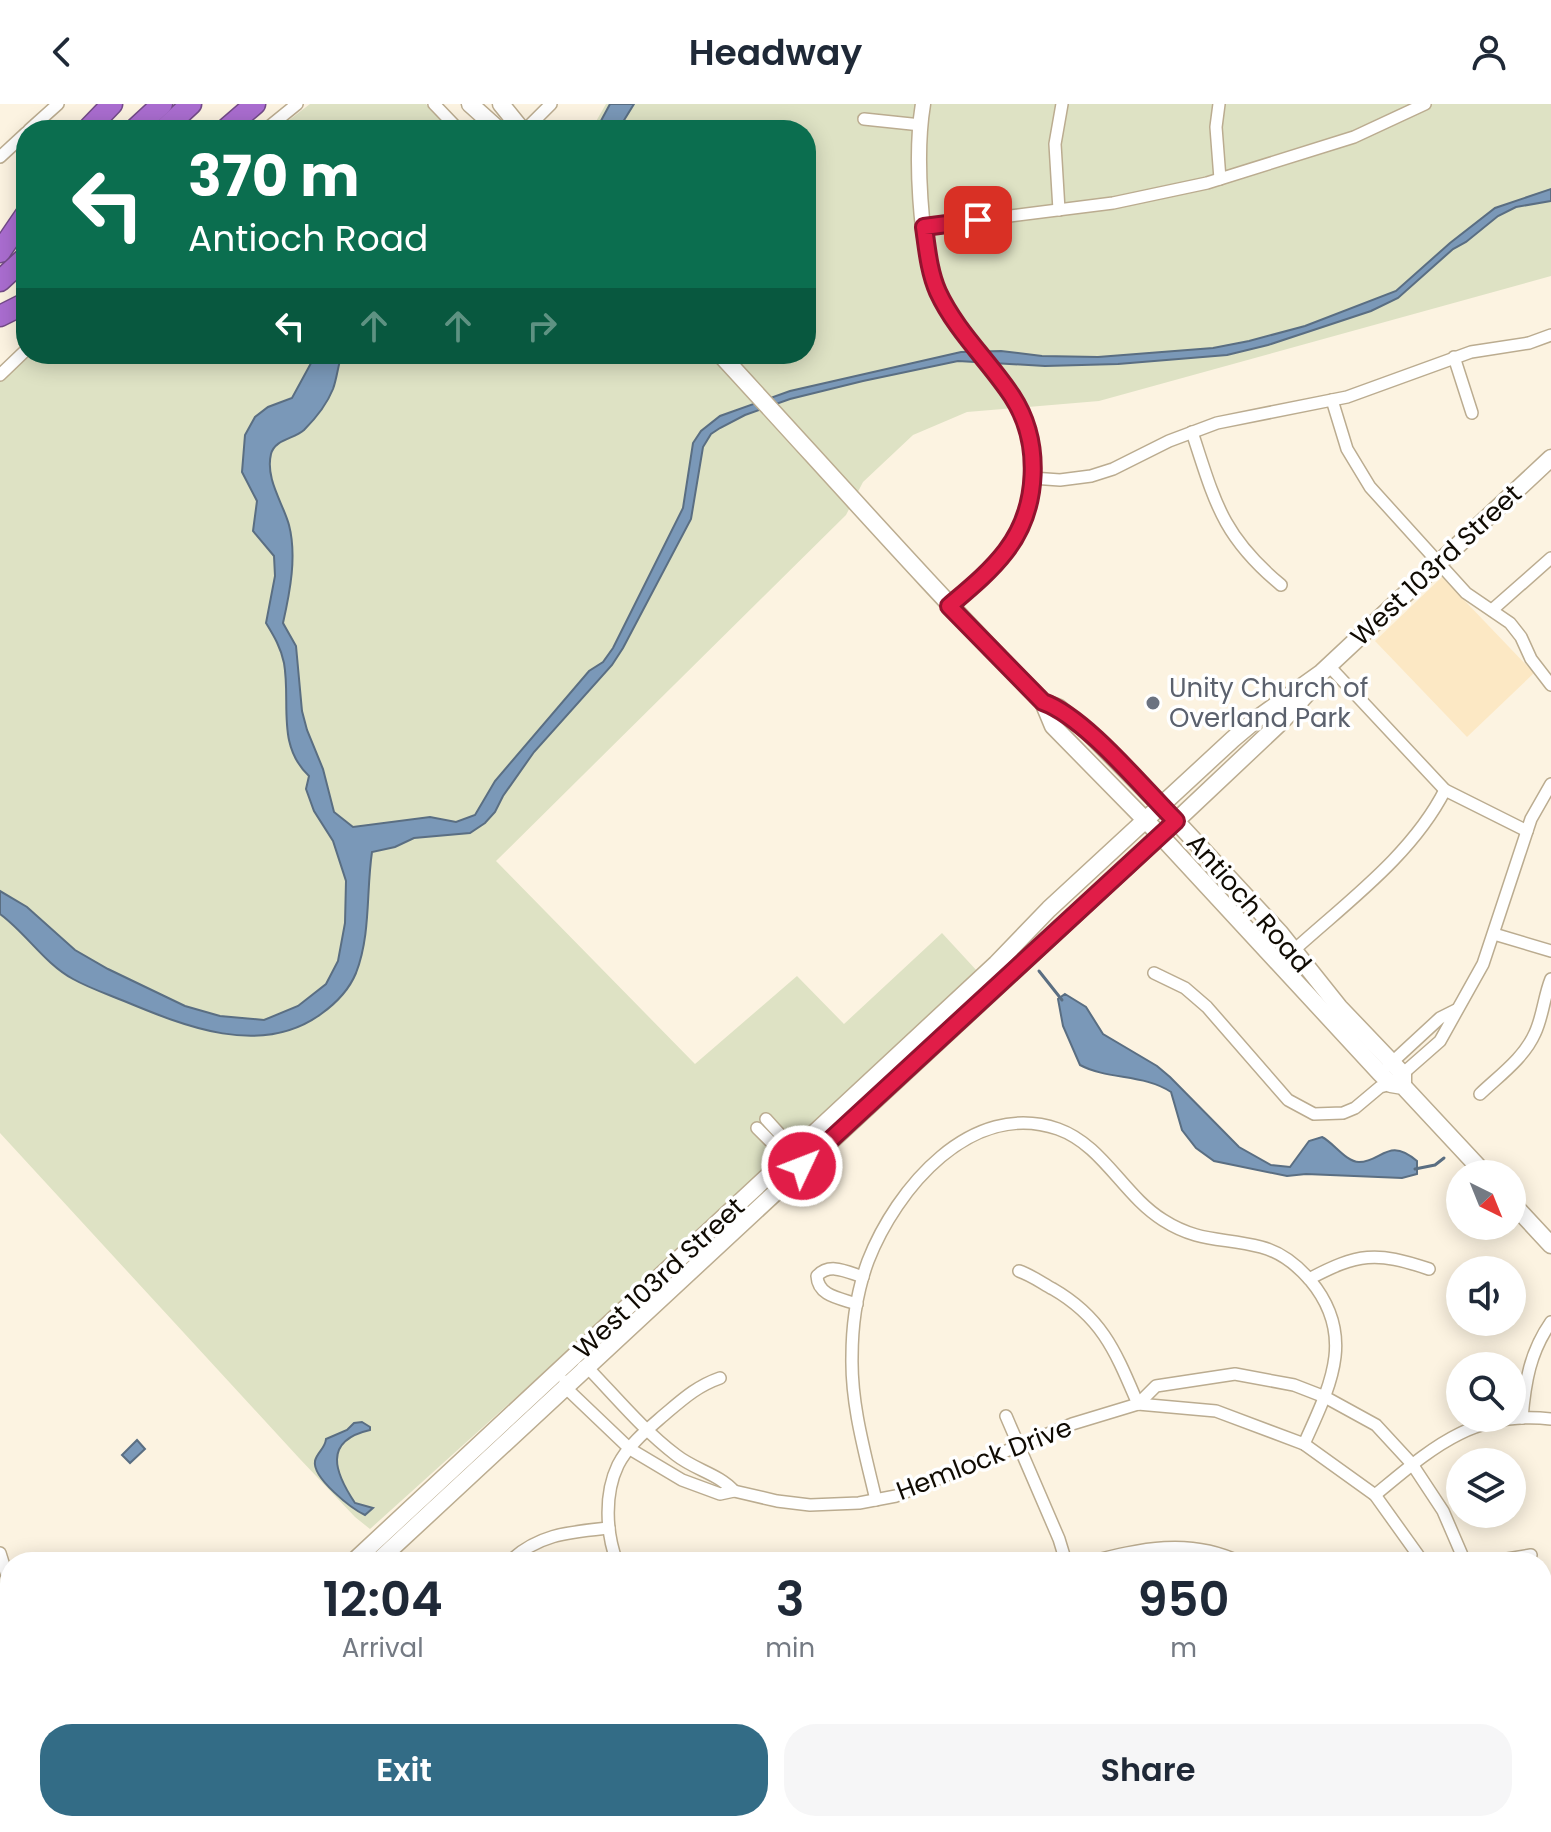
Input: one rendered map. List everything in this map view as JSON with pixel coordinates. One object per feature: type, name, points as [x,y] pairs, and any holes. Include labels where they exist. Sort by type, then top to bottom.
[{"type":"highway","points":[[97,120],[112,104]]},
{"type":"highway","points":[[145,120],[162,104]]},
{"type":"highway","points":[[174,120],[191,104]]},
{"type":"highway","points":[[237,120],[255,104]]},
{"type":"highway","points":[[0,253],[16,229]]},
{"type":"highway","points":[[0,253],[16,238]]},
{"type":"highway","points":[[0,281],[16,266]]},
{"type":"main road","points":[[470,104],[488,120]]},
{"type":"main road","points":[[501,104],[515,120]]},
{"type":"main road","name":"Antioch Road","points":[[729,364],[949,606],[1043,702],[1053,726],[1471,1160]]},
{"type":"main road","name":"West 103rd Street","points":[[388,1552],[587,1367],[1049,909],[1233,739],[1325,669],[1551,458]]},
{"type":"main road","name":"West 103rd Street","points":[[364,1552],[794,1159],[1176,821],[1297,705],[1325,669]]},
{"type":"main road","name":"Antioch Road","points":[[1043,702],[1059,708],[1077,722],[1176,821],[1293,951],[1392,1078]]},
{"type":"main road","points":[[1276,705],[1297,705]]},
{"type":"main road","points":[[1526,1218],[1551,1245]]},
{"type":"street","points":[[41,120],[58,104]]},
{"type":"street","points":[[277,120],[297,104]]},
{"type":"street","points":[[434,104],[449,120]]},
{"type":"street","points":[[534,120],[551,104]]},
{"type":"street","points":[[923,104],[920,190],[932,274],[937,290],[955,322],[1012,397],[1024,419],[1030,440],[1032,478],[1025,514],[1008,549],[949,606]]},
{"type":"street","points":[[1059,210],[1055,144],[1062,104]]},
{"type":"street","points":[[1219,104],[1216,127],[1220,179]]},
{"type":"street","points":[[924,227],[1153,196],[1220,179],[1354,137],[1425,104]]},
{"type":"street","points":[[864,119],[921,125]]},
{"type":"street","points":[[0,157],[16,143]]},
{"type":"street","points":[[1032,478],[1060,480],[1091,476],[1192,432],[1251,414],[1332,400],[1394,381],[1454,357],[1529,343],[1551,335]]},
{"type":"street","points":[[1454,357],[1472,413]]},
{"type":"street","points":[[0,375],[16,360]]},
{"type":"street","points":[[1332,400],[1340,430],[1358,469],[1382,503],[1476,602],[1510,623],[1551,685]]},
{"type":"street","points":[[1192,432],[1223,519],[1253,561],[1281,585]]},
{"type":"street","points":[[1492,610],[1551,558]]},
{"type":"street","points":[[1325,669],[1445,790],[1527,831]]},
{"type":"street","points":[[1154,973],[1196,997],[1288,1100],[1300,1108],[1329,1115],[1355,1108],[1440,1041],[1472,987],[1494,934],[1527,831],[1551,784]]},
{"type":"street","points":[[1293,951],[1405,846],[1424,825],[1445,790]]},
{"type":"street","points":[[1494,934],[1551,951]]},
{"type":"street","points":[[1480,1094],[1525,1051],[1537,1030],[1544,995],[1551,979]]},
{"type":"street","points":[[1392,1078],[1440,1018],[1456,1010]]},
{"type":"street","points":[[876,1500],[860,1432],[852,1367],[857,1304],[863,1277],[890,1217],[939,1159],[965,1138],[1000,1124],[1015,1122],[1039,1124],[1067,1133],[1090,1149],[1159,1218],[1199,1237],[1271,1250],[1301,1269],[1321,1293],[1335,1331],[1336,1357],[1325,1397],[1304,1444]]},
{"type":"street","points":[[762,1124],[794,1159]]},
{"type":"street","points":[[1309,1279],[1336,1265],[1367,1257],[1386,1256],[1429,1269]]},
{"type":"street","points":[[857,1304],[823,1292],[818,1286],[817,1276],[823,1270],[832,1268],[863,1277]]},
{"type":"street","points":[[1019,1271],[1072,1300],[1088,1314],[1116,1352],[1138,1404]]},
{"type":"street","points":[[1526,1388],[1529,1366],[1542,1334],[1551,1322]]},
{"type":"street","points":[[565,1387],[566,1366],[587,1367]]},
{"type":"street","name":"Hemlock Drive","points":[[587,1367],[647,1430],[680,1459],[725,1480],[734,1491]]},
{"type":"street","name":"Hemlock Drive","points":[[1138,1404],[1156,1386],[1235,1374],[1294,1385],[1325,1397],[1376,1425],[1412,1464],[1443,1511],[1461,1552]]},
{"type":"street","points":[[615,1552],[608,1504],[617,1466],[647,1430],[690,1391],[720,1378]]},
{"type":"street","name":"Hemlock Drive","points":[[565,1387],[630,1449],[664,1471],[720,1494],[734,1491],[810,1505],[876,1500],[918,1488],[1072,1424],[1138,1404],[1216,1411],[1304,1444],[1375,1495],[1416,1552]]},
{"type":"street","points":[[1006,1416],[1063,1552]]},
{"type":"street","points":[[1526,1418],[1551,1419]]},
{"type":"street","points":[[1375,1495],[1434,1446],[1465,1432]]},
{"type":"street","points":[[521,1552],[546,1537],[609,1528]]},
{"type":"street","points":[[1134,1552],[1161,1546],[1212,1552]]},
{"type":"shaded area","points":[[1442,577],[1534,673],[1467,737],[1375,641]]},
{"type":"green space","points":[[310,104],[426,104],[441,120],[289,120]]},
{"type":"green space","points":[[606,104],[1551,104],[1551,276],[1099,401],[967,412],[913,435],[863,482],[846,515],[496,861],[695,1064],[797,976],[844,1024],[942,933],[978,972],[687,1243],[370,1529],[299,1458],[0,1133],[0,381],[19,364],[816,364],[816,120],[597,120]]},
{"type":"water","points":[[610,104],[634,104],[624,120],[601,120]]},
{"type":"water","points":[[1551,189],[1551,201],[1516,207],[1498,216],[1453,249],[1398,298],[1371,311],[1268,345],[1227,355],[1118,364],[1045,366],[958,361],[790,399],[745,415],[711,434],[703,447],[691,519],[612,665],[534,752],[485,823],[470,833],[414,838],[395,847],[372,852],[366,928],[356,973],[346,991],[331,1006],[298,1027],[273,1034],[248,1036],[197,1028],[147,1011],[63,973],[0,914],[0,891],[27,907],[75,950],[108,969],[185,1006],[220,1016],[264,1020],[298,1006],[326,984],[338,961],[345,923],[346,881],[333,841],[314,811],[306,789],[309,776],[292,751],[288,737],[284,663],[266,623],[275,576],[274,556],[253,531],[257,501],[242,472],[245,435],[255,417],[268,407],[292,398],[311,364],[339,364],[333,389],[304,430],[273,449],[270,463],[272,482],[291,537],[292,574],[283,623],[296,646],[302,711],[307,730],[323,769],[334,812],[353,827],[430,817],[456,822],[475,815],[495,781],[589,671],[603,662],[613,648],[683,508],[693,443],[701,431],[720,416],[790,391],[961,352],[1001,351],[1042,356],[1098,357],[1213,348],[1305,326],[1396,291],[1495,208]]},
{"type":"water","points":[[1065,994],[1086,1007],[1103,1034],[1170,1077],[1239,1147],[1271,1165],[1290,1167],[1309,1141],[1322,1137],[1345,1156],[1359,1162],[1392,1150],[1407,1154],[1417,1161],[1417,1174],[1402,1178],[1287,1176],[1214,1161],[1196,1148],[1182,1130],[1171,1092],[1149,1082],[1102,1073],[1080,1065],[1063,1026],[1058,999]]},
{"type":"water","points":[[362,1422],[370,1430],[345,1442],[337,1459],[342,1480],[355,1503],[373,1508],[365,1515],[326,1484],[315,1461],[326,1439],[347,1430],[354,1423]]},
{"type":"water","points":[[137,1440],[145,1449],[130,1463],[122,1455]]},
{"type":"waterway","points":[[1039,971],[1062,1000]]},
{"type":"waterway","points":[[1415,1169],[1435,1165],[1444,1158]]},
{"type":"place","name":"Unity Church of Overland Park","points":[[1153,703]]},
{"type":"route","points":[[802,1166],[1176,821],[1088,732],[1065,712],[1043,702],[949,606],[1008,549],[1019,530],[1031,492],[1030,440],[1024,419],[1000,380],[949,313],[932,274],[924,227],[978,220]]}]
